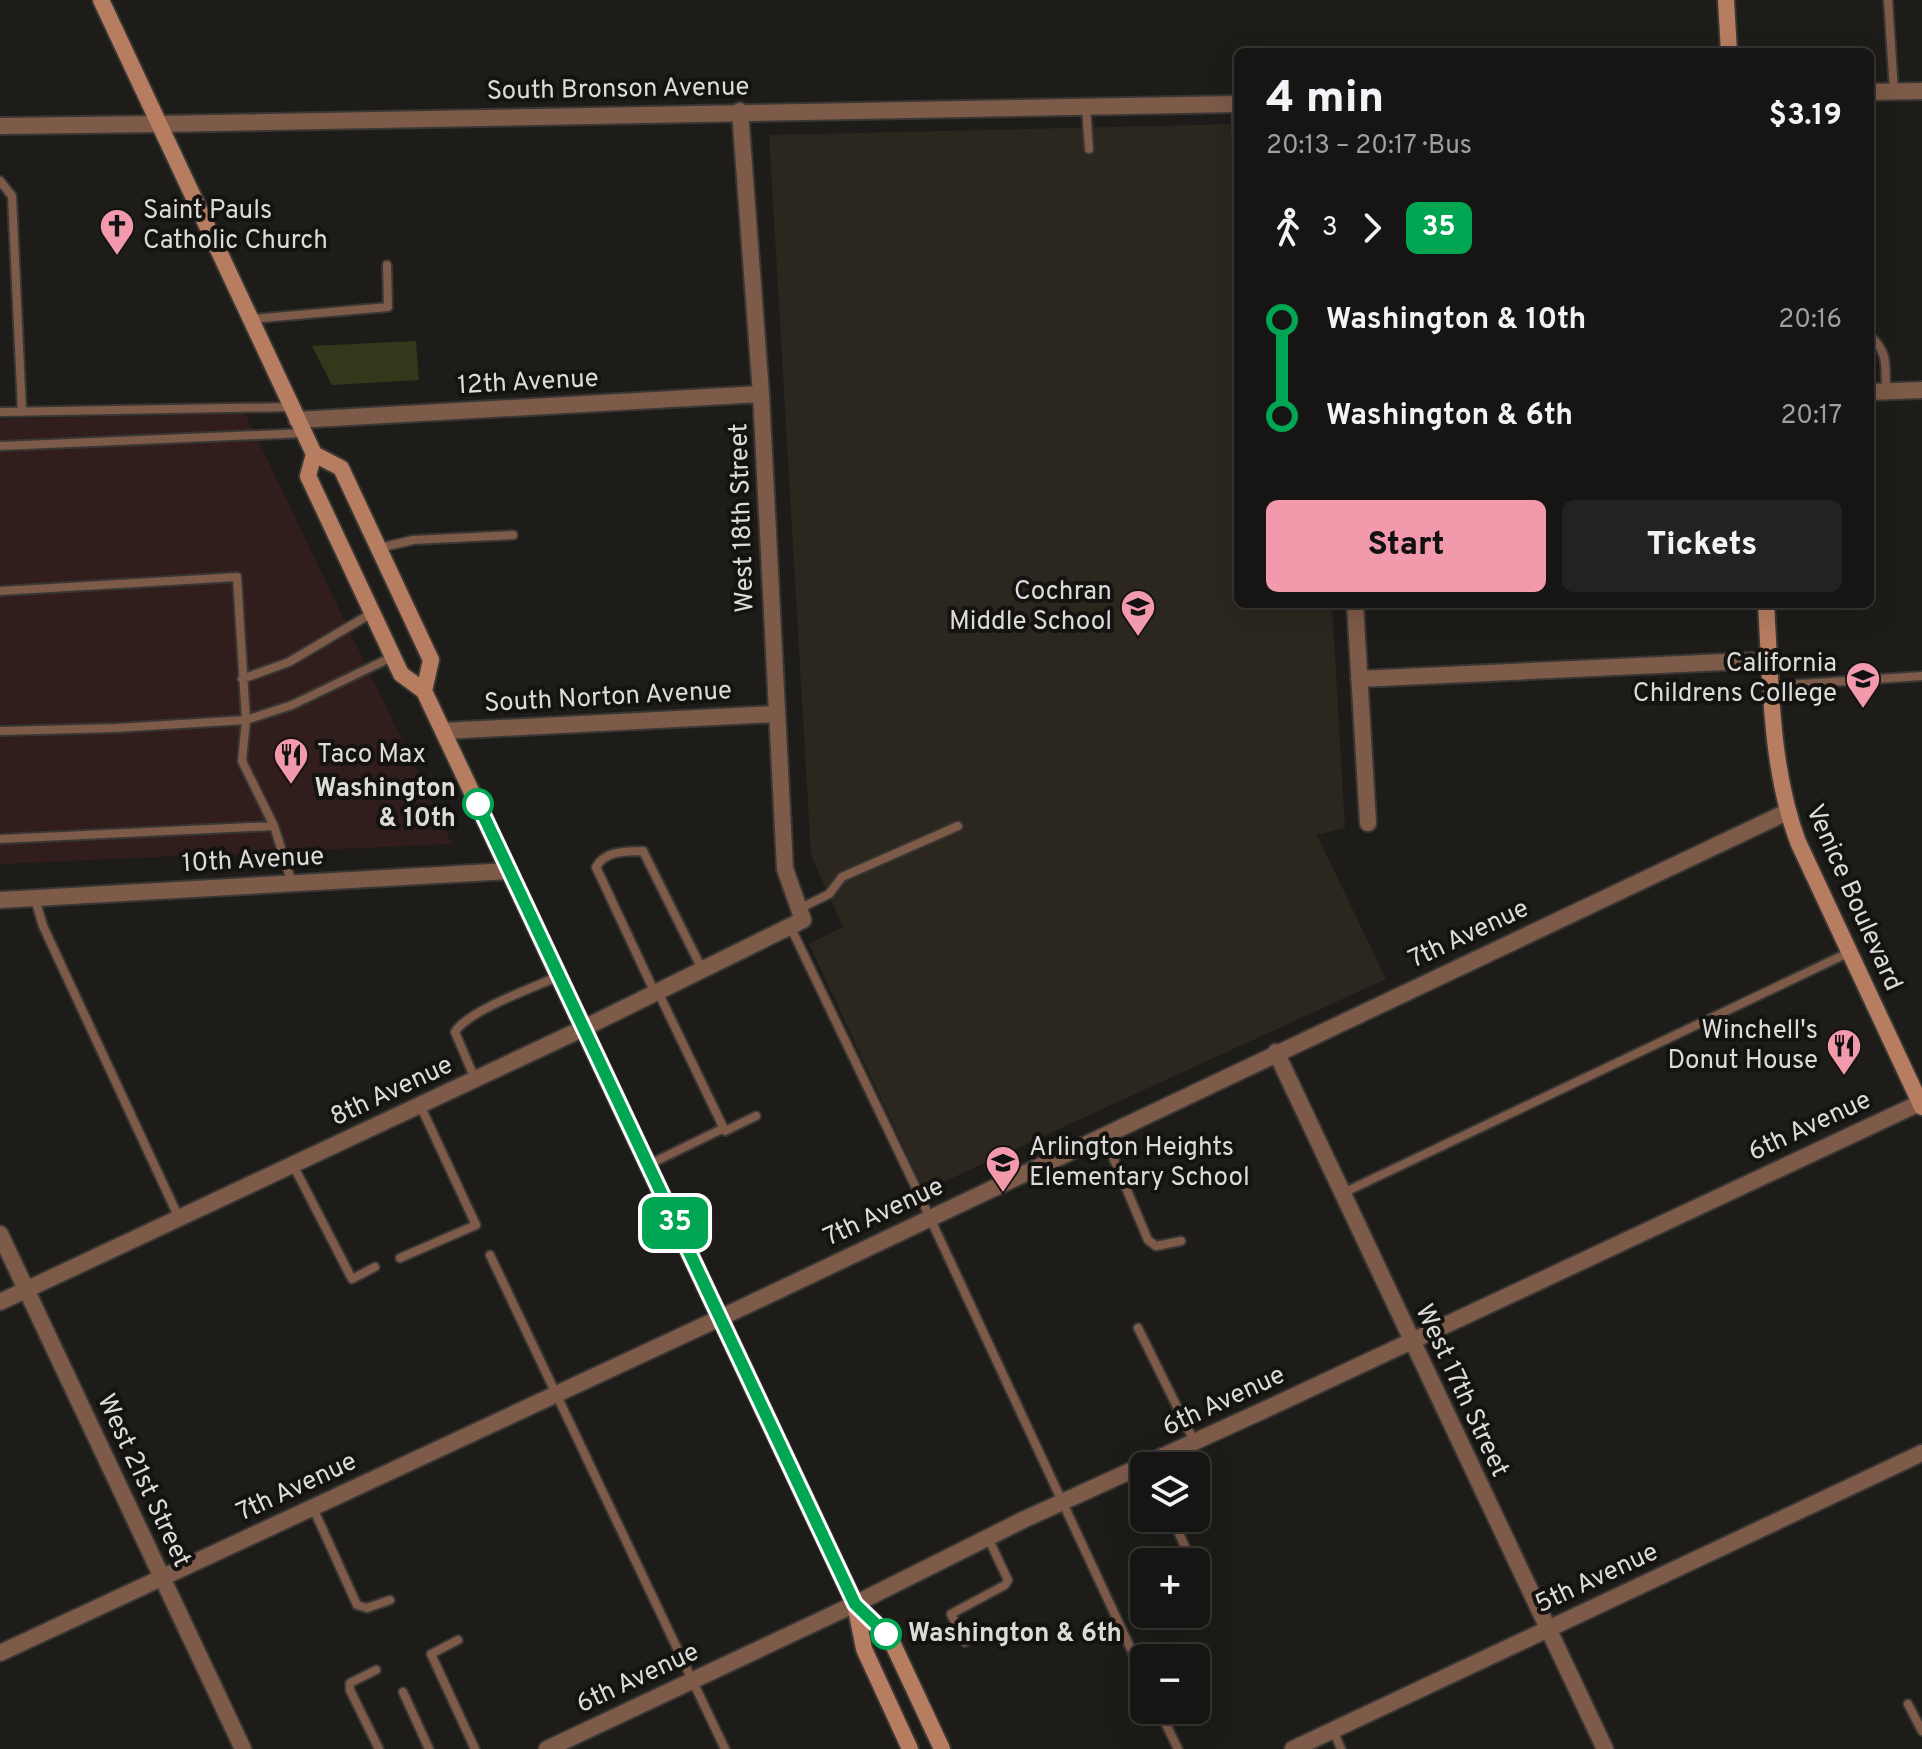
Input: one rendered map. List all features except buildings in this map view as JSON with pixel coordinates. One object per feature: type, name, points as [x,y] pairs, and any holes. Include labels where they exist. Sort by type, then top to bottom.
[{"type":"main road","points":[[101,0],[297,420],[314,454],[341,468],[431,660],[424,691]]},
{"type":"main road","points":[[1726,0],[1729,48]]},
{"type":"main road","points":[[314,454],[308,476],[401,674],[424,691],[560,976],[855,1604],[864,1649],[910,1749]]},
{"type":"main road","name":"Venice Boulevard","points":[[1766,608],[1777,760],[1787,812],[1798,842],[1921,1104]]},
{"type":"main road","points":[[855,1604],[890,1638],[942,1749]]},
{"type":"street","points":[[1874,92],[1922,91]]},
{"type":"street","name":"South Bronson Avenue","points":[[0,126],[1234,104]]},
{"type":"street","name":"West 18th Street","points":[[740,111],[761,394],[785,869],[797,919]]},
{"type":"street","points":[[1878,392],[1922,390]]},
{"type":"street","name":"12th Avenue","points":[[297,420],[761,394]]},
{"type":"street","points":[[1355,608],[1368,823]]},
{"type":"street","points":[[1359,679],[1769,660]]},
{"type":"street","name":"South Norton Avenue","points":[[443,731],[775,714]]},
{"type":"street","name":"7th Avenue","points":[[0,1653],[720,1318],[1787,812]]},
{"type":"street","name":"10th Avenue","points":[[0,900],[509,871]]},
{"type":"street","name":"8th Avenue","points":[[0,1302],[584,1028],[797,919]]},
{"type":"street","name":"West 17th Street","points":[[1276,1052],[1605,1749]]},
{"type":"street","name":"6th Avenue","points":[[1173,1452],[1921,1104]]},
{"type":"street","name":"West 21st Street","points":[[0,1234],[243,1749]]},
{"type":"street","name":"5th Avenue","points":[[1293,1749],[1922,1453]]},
{"type":"street","name":"6th Avenue","points":[[547,1749],[1130,1473]]},
{"type":"lane","points":[[1888,0],[1894,91]]},
{"type":"lane","points":[[1086,106],[1089,149]]},
{"type":"lane","points":[[0,181],[12,196],[22,412]]},
{"type":"lane","points":[[250,319],[388,307],[387,265]]},
{"type":"lane","points":[[1874,339],[1880,344],[1885,358],[1878,392]]},
{"type":"lane","points":[[0,412],[297,420]]},
{"type":"lane","points":[[0,446],[297,420]]},
{"type":"lane","points":[[378,548],[413,540],[513,535]]},
{"type":"lane","points":[[0,591],[237,577],[246,720],[242,761],[274,826],[292,883]]},
{"type":"lane","points":[[242,679],[289,662],[372,612]]},
{"type":"lane","points":[[0,731],[246,720],[292,705],[393,656]]},
{"type":"lane","points":[[1771,686],[1922,676]]},
{"type":"lane","points":[[0,839],[274,826]]},
{"type":"lane","points":[[958,826],[842,877],[829,894],[797,919],[929,1218],[1130,1647]]},
{"type":"lane","points":[[702,970],[643,851],[616,852],[601,859],[596,867],[725,1131],[756,1116]]},
{"type":"lane","points":[[35,898],[43,926],[179,1218]]},
{"type":"lane","points":[[1342,1193],[1850,952]]},
{"type":"lane","points":[[476,1079],[455,1032],[457,1027],[477,1013],[560,976]]},
{"type":"lane","points":[[400,1258],[476,1225],[420,1105]]},
{"type":"lane","points":[[648,1165],[724,1128]]},
{"type":"lane","points":[[1103,1135],[1148,1240],[1156,1246],[1181,1241]]},
{"type":"lane","points":[[293,1165],[352,1279],[375,1267]]},
{"type":"lane","points":[[490,1255],[725,1749]]},
{"type":"lane","points":[[1138,1328],[1194,1441]]},
{"type":"lane","points":[[313,1507],[357,1605],[367,1608],[390,1600]]},
{"type":"lane","points":[[965,1642],[951,1614],[1005,1585],[1008,1580],[988,1538]]},
{"type":"lane","points":[[458,1640],[431,1654],[475,1749]]},
{"type":"lane","points":[[376,1670],[350,1683],[350,1690],[379,1749]]},
{"type":"lane","points":[[403,1692],[429,1749]]},
{"type":"lane","points":[[1908,1704],[1922,1731]]},
{"type":"lane","points":[[1166,1724],[1178,1749]]},
{"type":"lane","points":[[1333,1730],[1341,1749]]},
{"type":"shaded area","points":[[1234,124],[1234,608],[1332,608],[1345,828],[1317,835],[1386,979],[924,1191],[809,944],[843,927],[811,855],[769,135]]},
{"type":"shaded area","points":[[245,413],[452,844],[0,864],[0,419]]},
{"type":"green space","points":[[416,341],[419,380],[332,385],[312,346]]},
{"type":"bus line","name":"35","points":[[478,804],[855,1604],[886,1634]]},
{"type":"place","name":"Saint Pauls Catholic Church","points":[[117,257]]},
{"type":"place","name":"Cochran Middle School","points":[[1138,638]]},
{"type":"place","name":"California Childrens College","points":[[1863,710]]},
{"type":"place","name":"Taco Max","points":[[291,786]]},
{"type":"place","name":"Washington & 10th","points":[[478,804]]},
{"type":"place","name":"Winchell's Donut House","points":[[1844,1077]]},
{"type":"place","name":"Arlington Heights Elementary School","points":[[1003,1194]]},
{"type":"place","name":"Washington & 6th","points":[[886,1634]]}]
